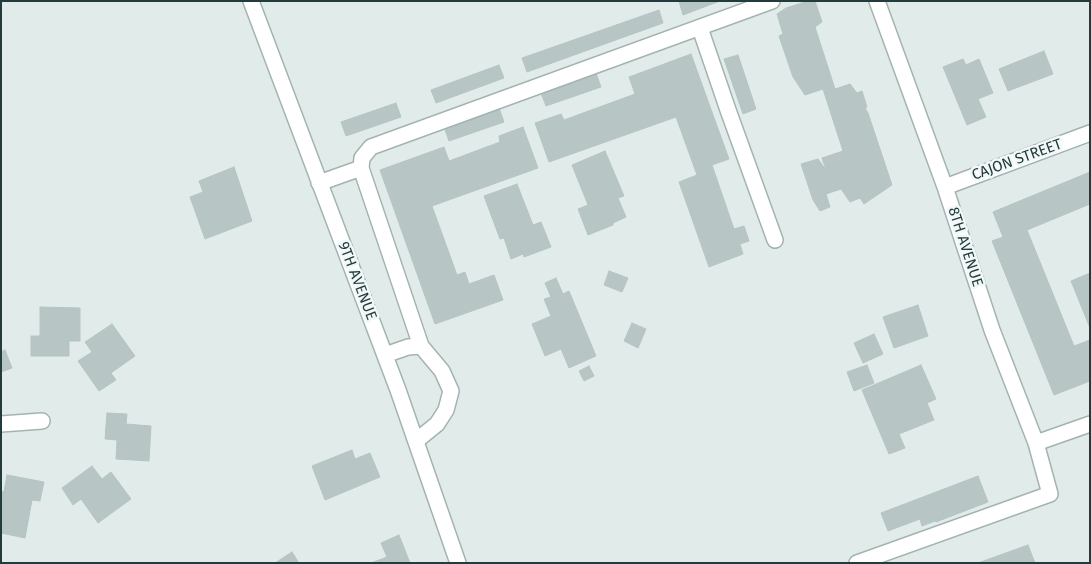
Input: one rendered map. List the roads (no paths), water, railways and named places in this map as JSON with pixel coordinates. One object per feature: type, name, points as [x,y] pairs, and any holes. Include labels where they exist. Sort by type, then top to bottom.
[{"type":"street","name":"9TH AVENUE","points":[[251,1],[385,355],[458,563]]},
{"type":"street","points":[[416,441],[437,424],[446,410],[450,391],[442,372],[421,346],[361,168],[362,158],[371,147],[772,1]]},
{"type":"street","name":"8TH AVENUE","points":[[858,563],[1050,494],[1036,443],[992,330],[945,187],[877,1]]},
{"type":"street","points":[[700,28],[775,240]]},
{"type":"street","name":"CAJON STREET","points":[[945,187],[1090,133]]},
{"type":"street","points":[[319,183],[361,168]]},
{"type":"street","points":[[385,355],[408,347],[421,346]]},
{"type":"street","points":[[1,424],[42,422]]},
{"type":"street","points":[[1036,443],[1090,424]]}]
